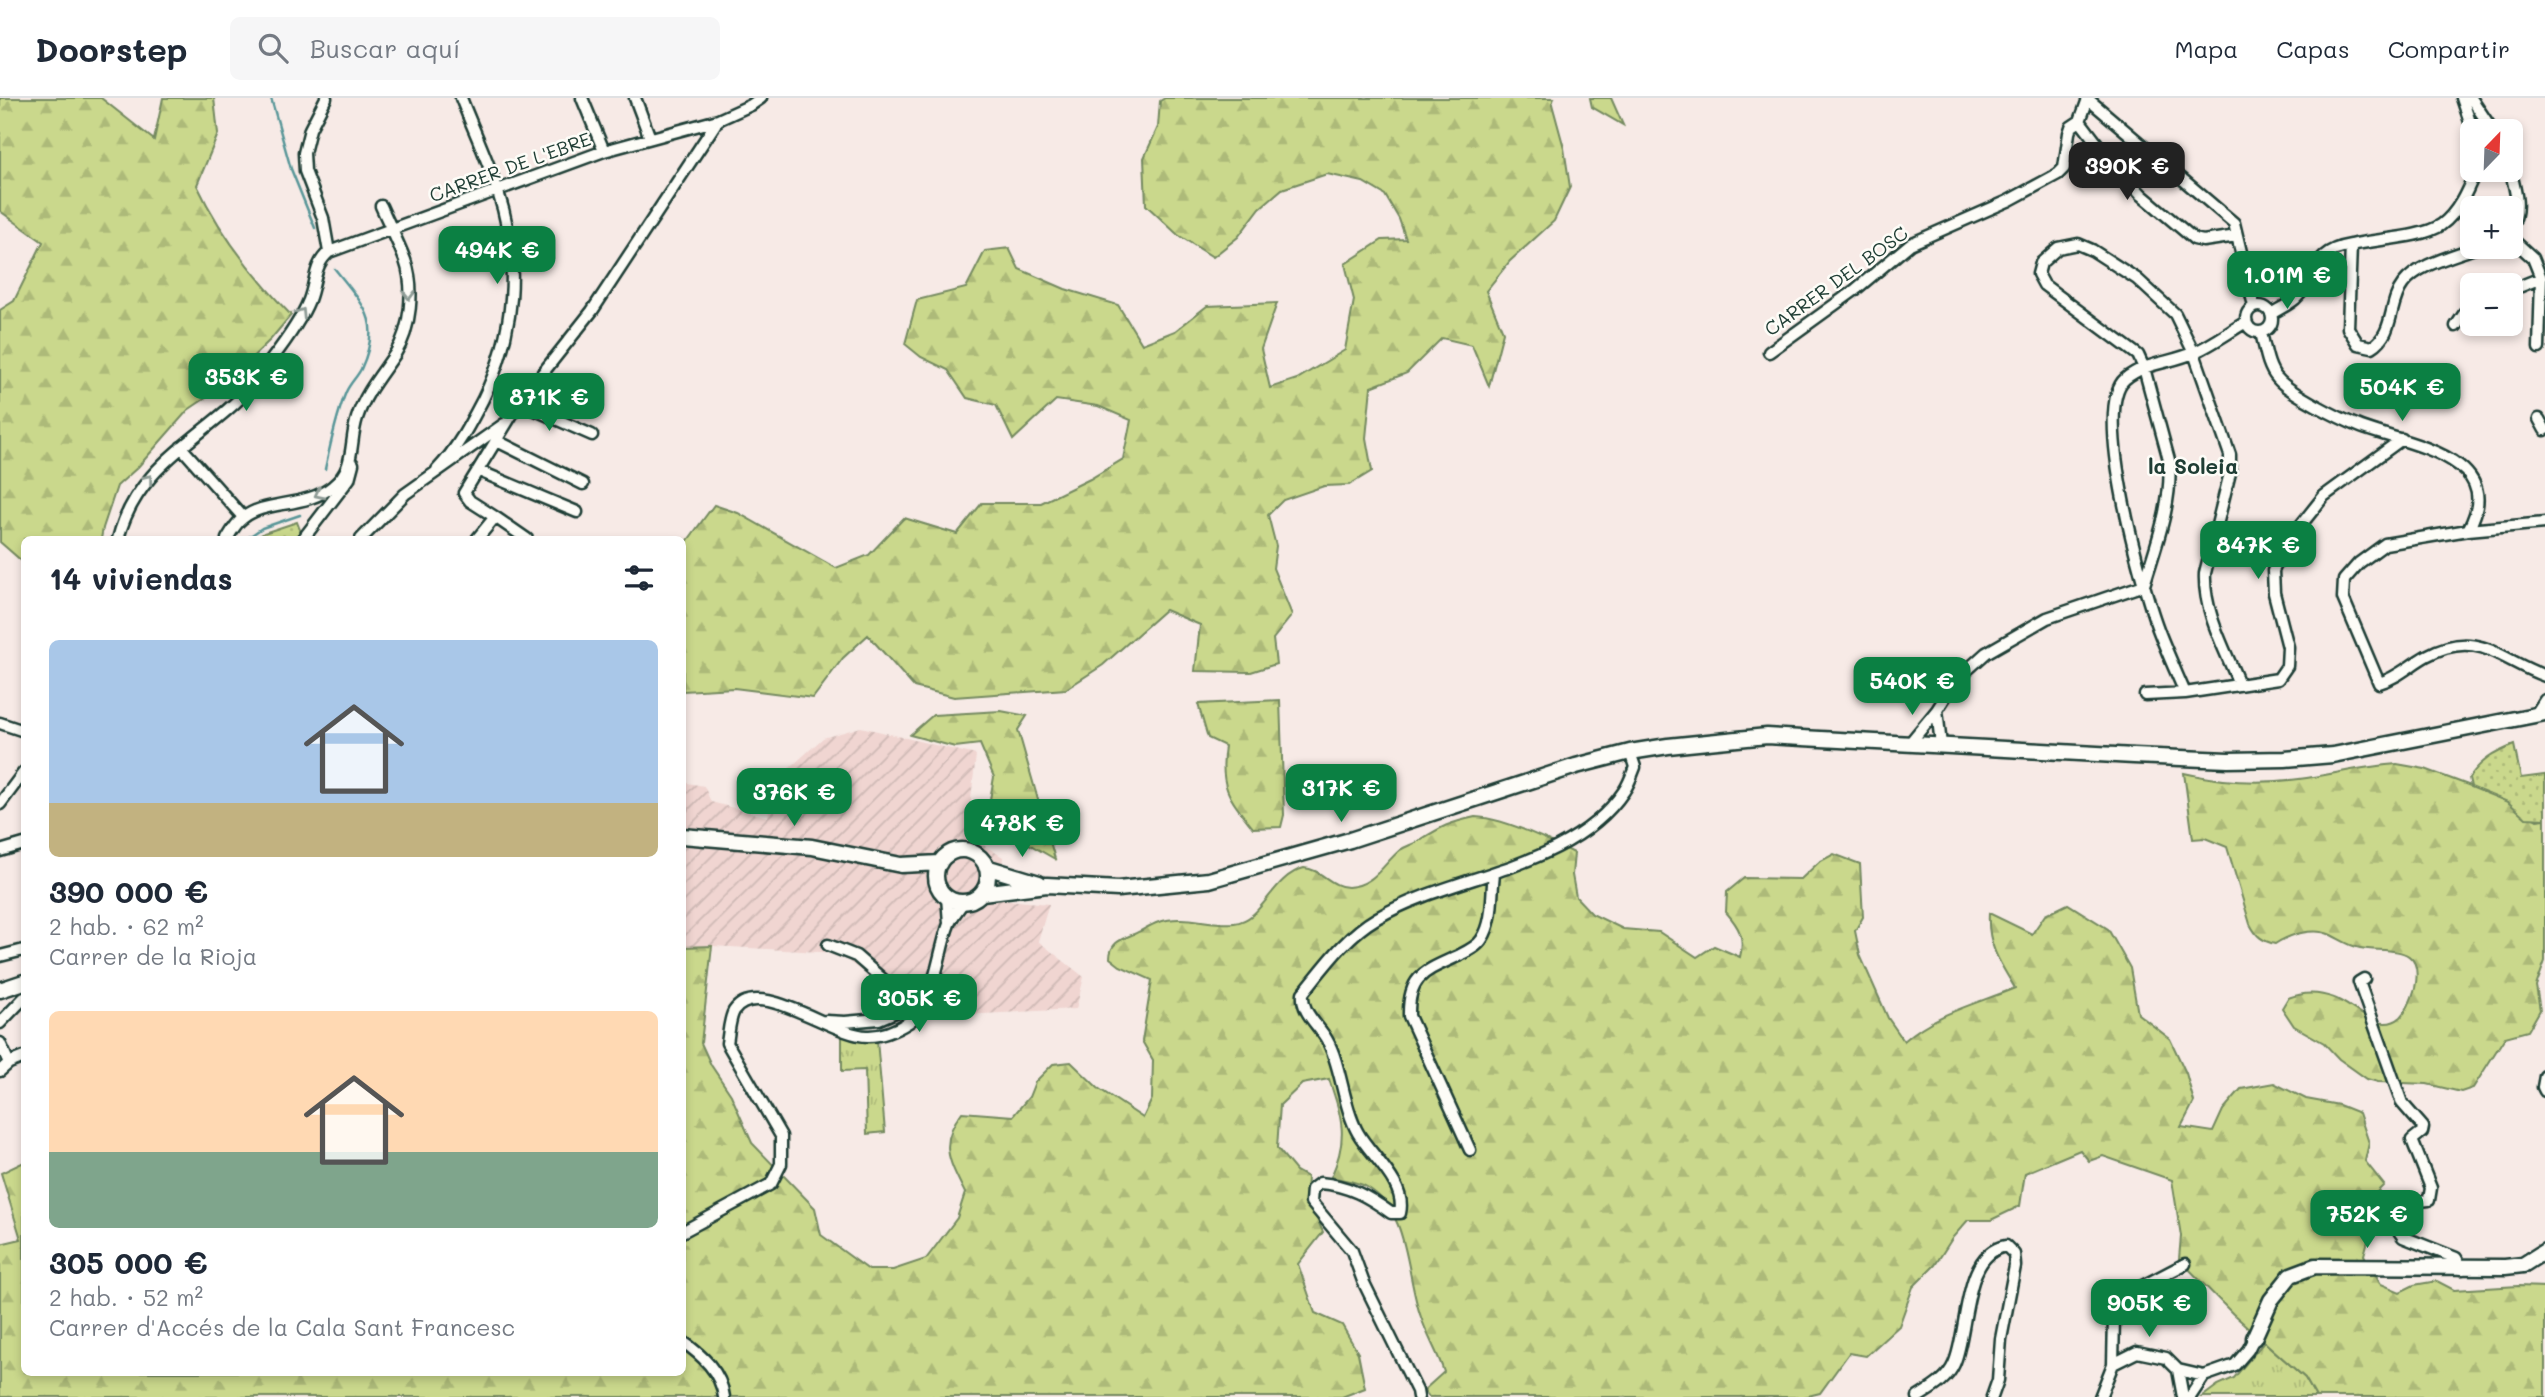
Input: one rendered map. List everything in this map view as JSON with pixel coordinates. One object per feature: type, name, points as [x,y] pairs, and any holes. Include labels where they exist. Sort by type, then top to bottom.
[{"type":"main road","points":[[982,892],[1047,885],[1118,889],[1209,880],[1289,858],[1576,766],[1630,752],[1668,746],[1767,736],[2204,759],[2285,759],[2333,755],[2541,713]]},
{"type":"main road","points":[[686,836],[812,847],[901,865],[940,863]]},
{"type":"main road","points":[[901,865],[937,883],[947,897],[963,902],[975,899],[982,892],[988,878],[986,867],[978,856],[965,850],[949,854],[940,863],[937,883]]},
{"type":"main road","points":[[986,867],[1047,885]]},
{"type":"main road","points":[[0,990],[21,983]]},
{"type":"main road","points":[[2254,1338],[2271,1300],[2291,1275],[2315,1266],[2462,1269],[2523,1265],[2545,1251]]},
{"type":"street","points":[[326,98],[310,129],[304,153],[305,171],[323,218],[329,252]]},
{"type":"street","points":[[437,470],[453,453],[493,379],[507,337],[512,298],[506,220],[498,191],[461,98]]},
{"type":"street","points":[[582,98],[604,151]]},
{"type":"street","points":[[637,98],[650,138]]},
{"type":"street","name":"CARRER DE L'EBRE","points":[[181,446],[228,410],[255,383],[308,301],[320,260],[329,252],[604,151],[718,120],[761,98]]},
{"type":"street","points":[[2462,98],[2469,119]]},
{"type":"street","points":[[2471,98],[2485,119]]},
{"type":"street","points":[[2088,99],[2234,223],[2254,306]]},
{"type":"street","name":"CARRER DEL BOSC","points":[[1769,352],[1855,290],[1910,244],[2007,201],[2058,174],[2064,168],[2071,127],[2080,121],[2088,99]]},
{"type":"street","points":[[523,536],[470,501],[464,493],[519,402],[592,311],[718,120]]},
{"type":"street","points":[[2080,121],[2109,159],[2142,195],[2194,239],[2203,242],[2237,236]]},
{"type":"street","points":[[2272,314],[2295,299],[2318,260],[2336,247],[2412,235],[2441,225],[2460,204],[2470,182]]},
{"type":"street","points":[[229,536],[243,517],[271,506],[303,502],[333,486],[349,465],[356,421],[365,397],[396,352],[406,325],[410,297],[406,263],[381,206]]},
{"type":"street","points":[[2144,585],[2162,529],[2170,475],[2169,460],[2138,355],[2044,285],[2038,274],[2041,263],[2058,248],[2078,244],[2137,279],[2175,314],[2194,353],[2230,455],[2230,473],[2205,573],[2204,589],[2239,684]]},
{"type":"street","points":[[2351,245],[2348,328],[2358,344],[2372,347],[2383,341],[2401,285],[2417,271],[2460,254]]},
{"type":"street","points":[[2523,249],[2533,258],[2541,278],[2539,348]]},
{"type":"street","points":[[2523,285],[2541,278]]},
{"type":"street","points":[[2254,306],[2264,307],[2272,314]]},
{"type":"street","points":[[2254,306],[2247,313],[2246,322],[2251,330],[2261,333]]},
{"type":"street","points":[[2261,333],[2271,326],[2272,314]]},
{"type":"street","points":[[2456,326],[2460,320]]},
{"type":"street","points":[[2185,693],[2158,629],[2144,585],[2115,458],[2114,414],[2119,387],[2125,379],[2144,368],[2194,353],[2246,322]]},
{"type":"street","points":[[2261,333],[2268,362],[2277,379],[2336,417],[2438,452],[2456,463],[2472,479],[2478,494],[2475,518],[2468,530]]},
{"type":"street","points":[[519,402],[592,436]]},
{"type":"street","points":[[2539,419],[2545,430]]},
{"type":"street","points":[[364,536],[405,494],[508,421]]},
{"type":"street","points":[[2145,695],[2185,693],[2278,679],[2287,666],[2288,647],[2274,593],[2273,571],[2285,545],[2324,496],[2402,439]]},
{"type":"street","points":[[497,441],[583,484]]},
{"type":"street","points":[[119,536],[135,496],[152,473],[181,446],[243,517]]},
{"type":"street","points":[[305,536],[349,479],[353,464],[351,457]]},
{"type":"street","points":[[479,471],[577,512]]},
{"type":"street","points":[[479,536],[495,517]]},
{"type":"street","points":[[2544,678],[2484,647],[2462,643],[2444,647],[2419,660],[2392,680],[2379,683],[2343,598],[2344,580],[2359,563],[2385,544],[2468,530],[2545,523]]},
{"type":"street","points":[[1909,744],[1937,710],[1956,680],[1986,653],[2047,618],[2144,585]]},
{"type":"street","points":[[2541,713],[2545,700]]},
{"type":"street","points":[[1937,710],[1941,745]]},
{"type":"street","points":[[0,723],[21,730]]},
{"type":"street","points":[[1418,1397],[1363,1281],[1352,1251],[1311,1202],[1312,1189],[1320,1183],[1337,1184],[1366,1196],[1391,1213],[1400,1213],[1402,1205],[1395,1184],[1357,1132],[1328,1041],[1309,1016],[1303,993],[1356,932],[1378,917],[1423,895],[1494,874],[1559,847],[1600,818],[1624,791],[1630,779],[1635,767],[1630,752]]},
{"type":"street","points":[[0,804],[21,776]]},
{"type":"street","points":[[0,851],[21,845]]},
{"type":"street","points":[[1470,1150],[1409,1016],[1409,999],[1414,982],[1431,968],[1470,950],[1482,940],[1490,920],[1494,874]]},
{"type":"street","points":[[947,897],[949,923]]},
{"type":"street","points":[[686,1230],[771,1184],[781,1164],[780,1136],[727,1042],[735,1011],[744,1003],[756,999],[779,1004],[844,1033],[868,1037],[911,1021],[923,1009],[949,923],[963,902]]},
{"type":"street","points":[[828,945],[856,956],[911,1004],[911,1021]]},
{"type":"street","points":[[0,956],[21,951]]},
{"type":"street","points":[[2364,979],[2360,982],[2402,1102],[2423,1127],[2422,1132],[2412,1140],[2431,1188],[2430,1200],[2400,1203],[2396,1206],[2393,1223],[2403,1237],[2456,1258],[2462,1269]]},
{"type":"street","points":[[878,1018],[878,1003],[898,993]]},
{"type":"street","points":[[820,1020],[845,1022],[878,1018],[926,999]]},
{"type":"street","points":[[0,1023],[21,1001]]},
{"type":"street","points":[[0,1043],[9,1063]]},
{"type":"street","points":[[0,1071],[9,1063],[21,1058]]},
{"type":"street","points":[[2545,1076],[2545,1091]]},
{"type":"street","points":[[1918,1397],[1940,1383],[1954,1365],[1972,1284],[1982,1259],[1995,1247],[2006,1245],[2014,1254],[2015,1266],[2003,1326],[1998,1380],[1992,1397]]},
{"type":"street","points":[[2099,1397],[2113,1364],[2113,1317],[2120,1302],[2135,1290],[2185,1264]]},
{"type":"street","points":[[2113,1364],[2137,1352],[2166,1358],[2178,1370],[2204,1376],[2235,1365],[2254,1338]]},
{"type":"street","points":[[686,1344],[702,1354],[722,1384],[724,1397]]},
{"type":"street","points":[[2178,1370],[2183,1397]]},
{"type":"street","points":[[2190,1397],[2204,1376]]},
{"type":"shaded area","points":[[861,727],[976,755],[967,835],[1003,857],[999,899],[1049,904],[1038,941],[1084,977],[1076,1009],[963,1015],[931,1007],[874,980],[837,953],[686,947],[686,783],[704,786],[711,802],[768,817],[773,783],[823,738]]},
{"type":"green space","points":[[0,98],[101,98],[154,140],[163,98],[214,98],[218,134],[197,185],[238,254],[291,315],[271,339],[222,387],[188,410],[138,467],[117,486],[102,536],[21,536],[21,560],[0,542],[0,310],[14,301],[43,242],[0,211]]},
{"type":"green space","points":[[1165,98],[1554,98],[1552,104],[1564,148],[1570,187],[1554,221],[1510,261],[1486,291],[1503,332],[1489,386],[1472,345],[1442,338],[1407,373],[1371,387],[1366,438],[1372,471],[1349,485],[1324,486],[1283,500],[1268,515],[1276,546],[1273,568],[1292,615],[1273,639],[1276,664],[1251,672],[1195,671],[1200,625],[1165,610],[1103,665],[1066,689],[954,697],[914,687],[868,635],[843,658],[813,698],[734,688],[686,691],[686,543],[714,505],[738,513],[836,568],[869,555],[904,518],[957,534],[982,503],[1041,503],[1123,459],[1131,420],[1098,406],[1056,400],[1013,440],[996,405],[967,398],[948,370],[921,357],[905,344],[917,300],[966,288],[985,251],[1009,248],[1019,269],[1065,289],[1118,305],[1142,344],[1175,331],[1207,306],[1277,303],[1261,349],[1270,388],[1297,379],[1345,350],[1354,300],[1345,264],[1382,240],[1406,239],[1399,219],[1385,195],[1363,182],[1327,174],[1282,189],[1260,208],[1238,237],[1213,257],[1178,235],[1146,205],[1144,158],[1158,127],[1160,101]]},
{"type":"green space","points":[[1590,98],[1611,98],[1623,125],[1592,107]]},
{"type":"green space","points":[[297,522],[302,535],[260,536]]},
{"type":"green space","points":[[1280,700],[1284,815],[1281,827],[1253,828],[1228,791],[1223,772],[1225,746],[1208,738],[1198,704]]},
{"type":"green space","points":[[1001,711],[1027,716],[1018,730],[1055,859],[1006,831],[988,811],[994,777],[980,744],[955,747],[910,735],[933,715]]},
{"type":"green space","points":[[2514,745],[2521,778],[2545,775],[2545,819],[2526,818],[2508,802],[2471,787],[2469,778],[2478,766],[2494,754]]},
{"type":"green space","points":[[2397,764],[2425,769],[2484,791],[2537,820],[2545,819],[2545,961],[2536,986],[2540,1010],[2528,1031],[2505,1037],[2473,1088],[2461,1092],[2427,1084],[2367,1079],[2339,1059],[2324,1043],[2294,1026],[2282,1008],[2288,998],[2311,993],[2334,998],[2375,1021],[2393,1022],[2401,1017],[2411,1000],[2417,974],[2415,963],[2402,953],[2356,947],[2324,933],[2302,933],[2275,944],[2263,940],[2250,924],[2227,847],[2205,838],[2193,839],[2184,773],[2227,780],[2270,781]]},
{"type":"green space","points":[[1475,817],[1512,825],[1574,853],[1572,875],[1576,897],[1592,914],[1623,929],[1659,932],[1697,957],[1714,946],[1740,957],[1741,938],[1726,912],[1727,892],[1744,878],[1801,879],[1819,862],[1834,854],[1860,864],[1863,917],[1855,931],[1860,955],[1888,1018],[1904,1041],[1943,1016],[2015,988],[1992,943],[1989,913],[2032,934],[2045,915],[2068,904],[2108,929],[2130,968],[2138,1014],[2170,1039],[2186,1073],[2194,1102],[2181,1127],[2213,1132],[2223,1110],[2241,1089],[2274,1083],[2306,1099],[2339,1105],[2359,1113],[2369,1143],[2365,1161],[2384,1185],[2370,1199],[2372,1226],[2364,1255],[2381,1284],[2400,1292],[2414,1285],[2437,1281],[2454,1290],[2545,1287],[2545,1397],[2316,1397],[2305,1378],[2233,1314],[2179,1259],[2181,1236],[2172,1180],[2103,1156],[2089,1161],[2080,1150],[2025,1173],[2020,1206],[1991,1220],[1968,1220],[1935,1265],[1913,1287],[1899,1326],[1866,1356],[1849,1353],[1820,1393],[1804,1397],[1429,1397],[1424,1390],[1444,1372],[1421,1317],[1404,1246],[1392,1212],[1381,1198],[1367,1187],[1331,1177],[1340,1151],[1342,1128],[1329,1079],[1302,1084],[1280,1105],[1277,1148],[1296,1171],[1307,1177],[1306,1194],[1323,1232],[1298,1264],[1315,1313],[1342,1325],[1358,1353],[1365,1388],[1342,1397],[0,1397],[0,1244],[21,1239],[21,1376],[686,1376],[686,947],[712,946],[701,1043],[711,1065],[731,1095],[752,1143],[815,1208],[821,1235],[869,1270],[893,1270],[926,1259],[957,1218],[965,1193],[954,1171],[948,1143],[950,1133],[962,1112],[1013,1116],[1029,1097],[1035,1082],[1053,1064],[1071,1062],[1098,1088],[1143,1118],[1152,1099],[1153,1060],[1142,1041],[1152,980],[1120,966],[1110,958],[1112,948],[1118,942],[1168,920],[1234,923],[1244,920],[1261,907],[1283,880],[1304,868],[1316,871],[1342,886],[1357,886],[1371,879],[1402,849],[1458,821]]},
{"type":"green space","points":[[842,1035],[868,1041],[877,1040],[885,1132],[867,1134],[865,1070],[842,1071]]},
{"type":"green space","points":[[21,1163],[21,1239],[1,1173]]},
{"type":"green space","points":[[2264,1342],[2305,1378],[2316,1397],[2202,1397],[2218,1385],[2234,1378]]},
{"type":"waterway","points":[[271,98],[291,169],[315,228]]},
{"type":"waterway","points":[[325,469],[342,401],[361,369],[370,338],[370,326],[362,304],[335,269]]},
{"type":"waterway","points":[[250,536],[262,528],[300,515]]},
{"type":"district","name":"la Soleia","points":[[2193,467]]}]
